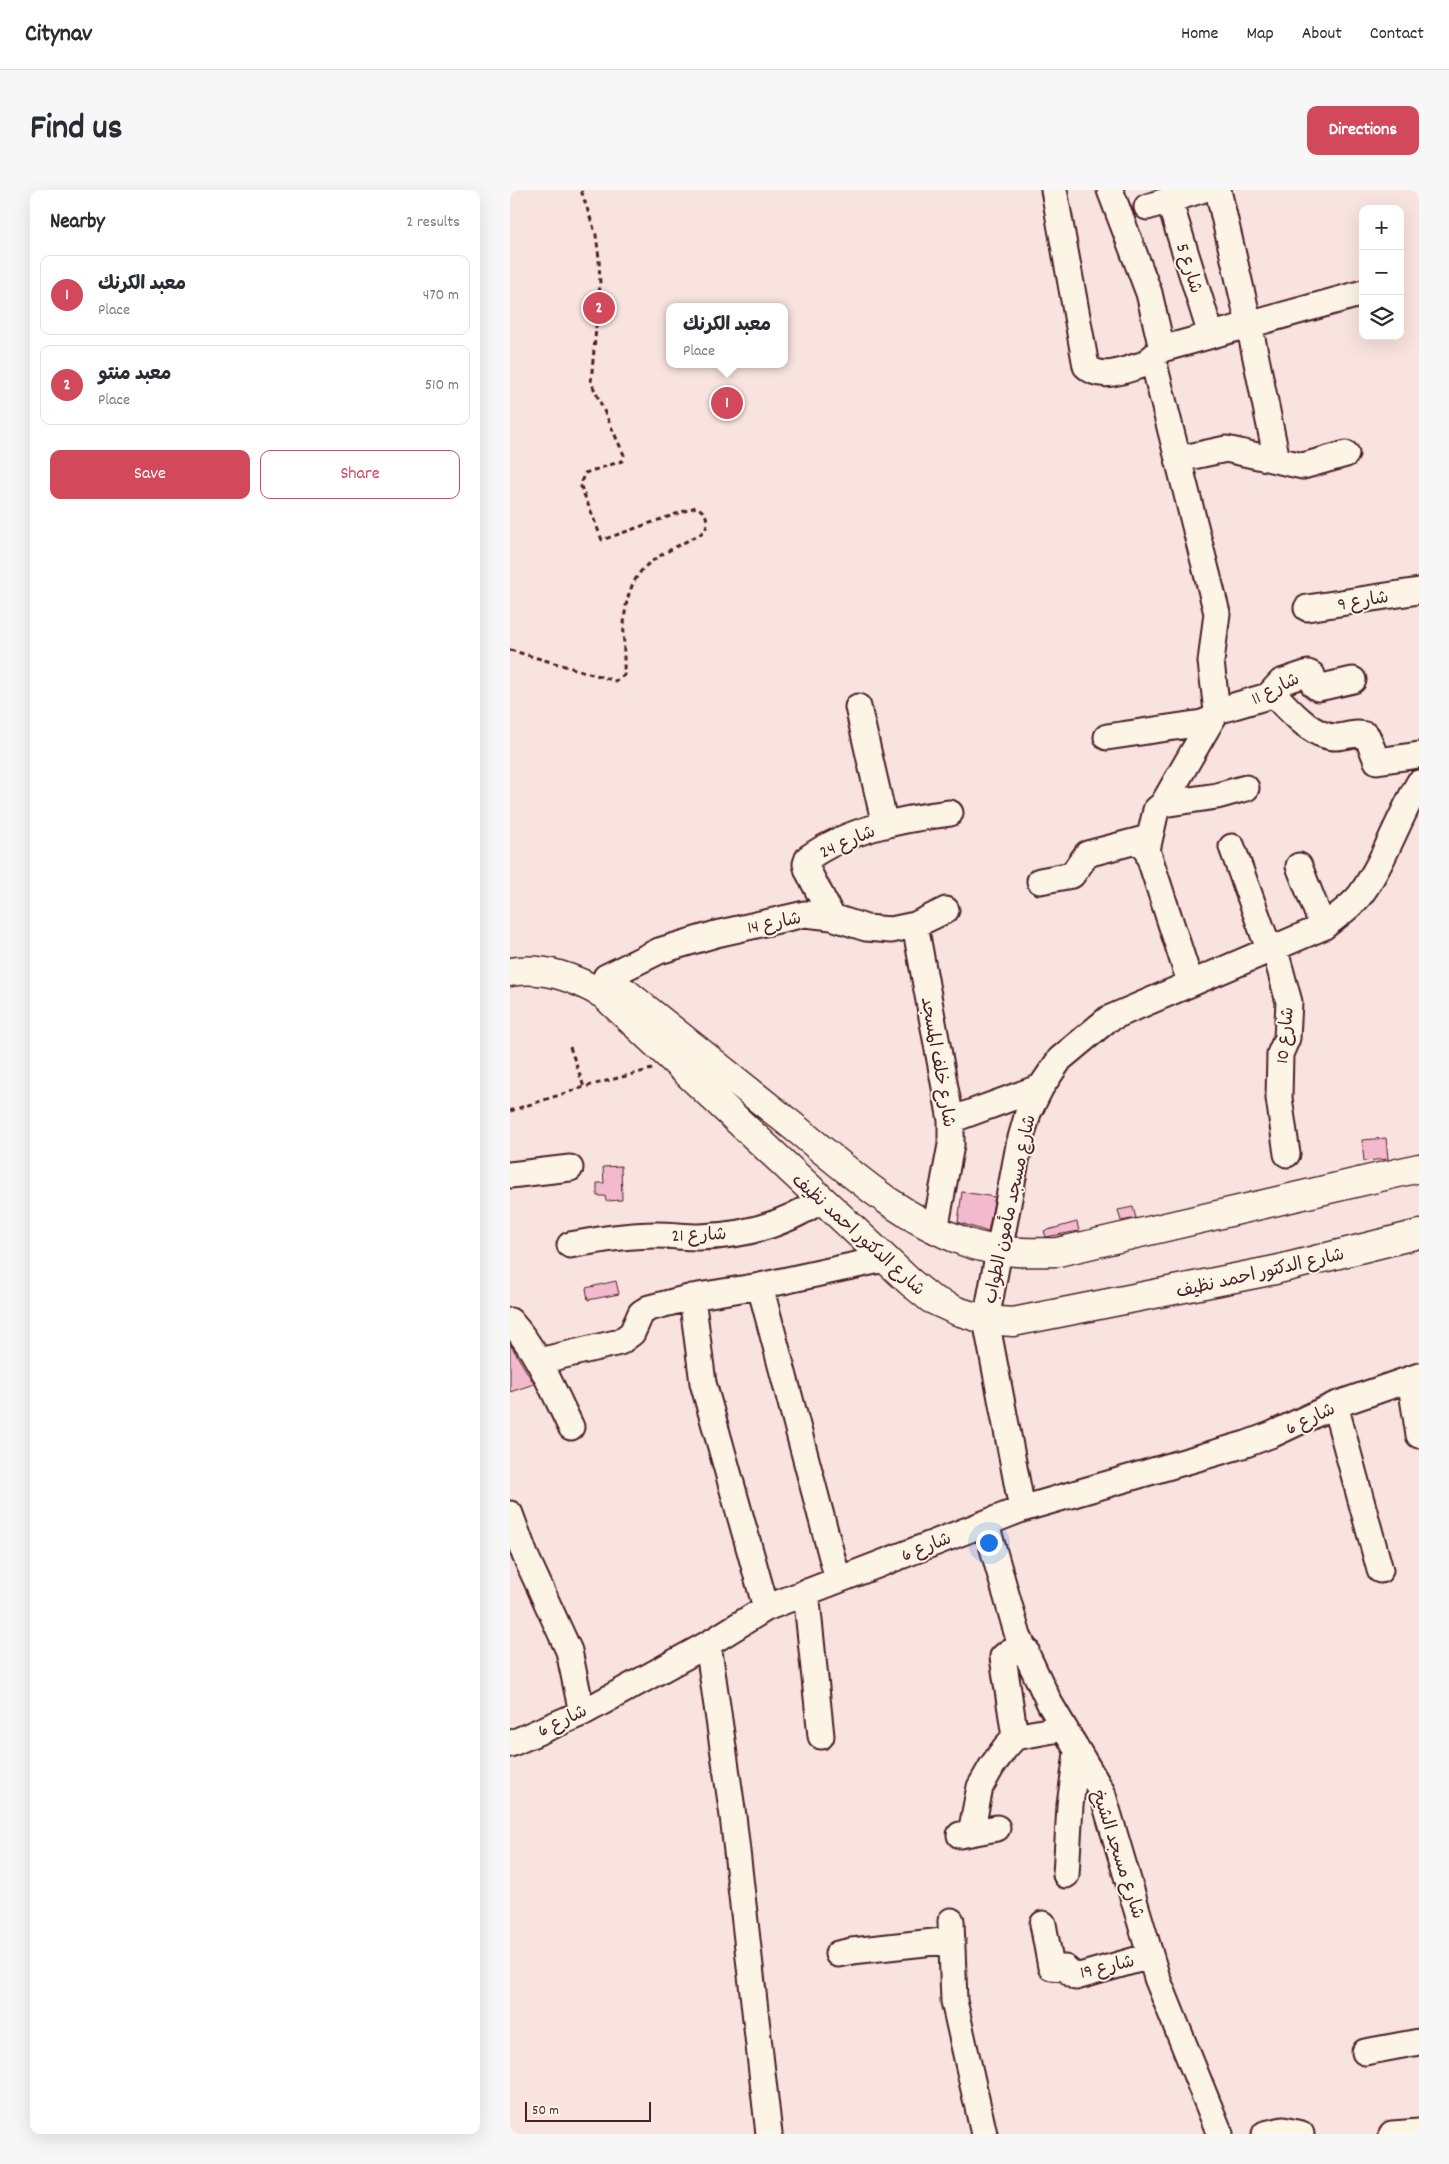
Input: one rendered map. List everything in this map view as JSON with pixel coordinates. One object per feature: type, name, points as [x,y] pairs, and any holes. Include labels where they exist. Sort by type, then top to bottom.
[{"type":"main road","points":[[510,958],[550,956],[584,964],[606,976],[871,1189],[935,1230],[966,1243],[999,1251],[1028,1253],[1058,1252],[1419,1168]]},
{"type":"main road","name":"شارع الدكتور احمد نظيف","points":[[510,972],[550,972],[578,980],[604,995],[820,1200],[931,1299],[957,1311],[986,1320],[1013,1322],[1055,1316],[1275,1270],[1419,1234]]},
{"type":"street","points":[[1054,190],[1086,366],[1092,372],[1101,375],[1211,335],[1359,294]]},
{"type":"street","points":[[1110,190],[1149,293],[1153,357],[1151,364],[1158,373],[1217,613],[1211,662],[1214,715],[1163,804],[1156,810],[1153,827],[1148,838],[1147,850],[1190,982]]},
{"type":"street","points":[[1218,190],[1249,324],[1277,460]]},
{"type":"street","name":"شارع 5","points":[[1174,197],[1211,335]]},
{"type":"street","points":[[1179,459],[1226,449],[1303,466],[1346,454]]},
{"type":"street","name":"شارع 9","points":[[1307,608],[1419,591]]},
{"type":"street","name":"شارع 11","points":[[1107,737],[1202,722],[1214,715],[1263,698],[1286,679],[1308,673],[1312,675],[1314,686],[1318,688],[1353,680]]},
{"type":"street","points":[[1272,692],[1309,728],[1333,737],[1361,734],[1367,736],[1377,761],[1419,755]]},
{"type":"street","points":[[858,707],[885,825]]},
{"type":"street","name":"شارع مسجد مأمون الطواب","points":[[1022,1510],[986,1320],[1019,1145],[1028,1113],[1041,1087],[1060,1059],[1108,1019],[1322,926],[1343,912],[1360,895],[1373,874],[1419,783]]},
{"type":"street","points":[[1163,804],[1197,800],[1246,788]]},
{"type":"street","name":"شارع 24","points":[[832,917],[808,871],[806,864],[808,858],[848,837],[885,825],[950,813]]},
{"type":"street","points":[[1040,881],[1072,875],[1088,854],[1148,838]]},
{"type":"street","name":"شارع 10","points":[[1232,847],[1272,948],[1289,1002],[1288,1038],[1280,1054],[1279,1098],[1287,1154]]},
{"type":"street","points":[[1299,866],[1322,926]]},
{"type":"street","name":"شارع 14","points":[[606,976],[659,950],[716,934],[805,914],[832,917],[866,928],[891,930],[915,925],[946,910]]},
{"type":"street","name":"شارع خلف المسجد","points":[[915,925],[951,1120],[951,1145],[935,1230]]},
{"type":"street","points":[[951,1120],[1041,1087]]},
{"type":"street","points":[[510,1175],[570,1168]]},
{"type":"street","name":"شارع 21","points":[[570,1245],[616,1238],[656,1235],[699,1237],[756,1230],[779,1224],[801,1213],[820,1200]]},
{"type":"street","points":[[539,1361],[620,1342],[632,1332],[641,1312],[649,1308],[692,1297],[760,1286],[884,1258]]},
{"type":"street","points":[[760,1286],[838,1580]]},
{"type":"street","points":[[692,1297],[703,1383],[766,1608]]},
{"type":"street","points":[[510,1321],[525,1338],[539,1361],[570,1428]]},
{"type":"street","points":[[1415,1377],[1419,1431]]},
{"type":"street","name":"شارع 6","points":[[510,1744],[582,1712],[708,1644],[766,1608],[1022,1510],[1246,1444],[1273,1434],[1335,1405],[1415,1377]]},
{"type":"street","points":[[1335,1405],[1380,1570]]},
{"type":"street","points":[[510,1514],[525,1555],[569,1650],[582,1712]]},
{"type":"street","name":"شارع مسجد الشيخ","points":[[986,1524],[1014,1626],[1064,1728],[1102,1792],[1157,1978],[1174,2016],[1220,2134]]},
{"type":"street","points":[[806,1592],[821,1736]]},
{"type":"street","points":[[708,1644],[733,1816],[769,2134]]},
{"type":"street","points":[[1015,1737],[1003,1657],[1009,1652],[1026,1650]]},
{"type":"street","points":[[997,1828],[965,1834],[980,1787],[992,1766],[1015,1737],[1064,1728]]},
{"type":"street","points":[[1066,1875],[1070,1805],[1078,1752]]},
{"type":"street","name":"شارع 19","points":[[1043,1924],[1051,1967],[1065,1968],[1076,1977],[1150,1956]]},
{"type":"street","points":[[838,1954],[952,1931],[954,2001],[984,2134]]},
{"type":"street","points":[[1365,2052],[1419,2042]]},
{"type":"street","points":[[1265,2134],[1284,2130],[1302,2134]]},
{"type":"street","points":[[1392,2134],[1419,2132]]},
{"type":"path","points":[[510,650],[616,681],[620,680],[624,675],[625,607],[637,577],[648,565],[704,532],[708,522],[705,513],[696,507],[602,540],[580,484],[585,473],[622,460],[624,455],[591,382],[600,285],[599,258],[596,235],[581,190]]},
{"type":"path","points":[[570,1047],[584,1087]]},
{"type":"path","points":[[510,1111],[584,1087],[677,1063]]},
{"type":"building","points":[[1386,1138],[1388,1159],[1364,1161],[1362,1140]]},
{"type":"building","points":[[621,1166],[622,1200],[606,1201],[605,1196],[597,1196],[597,1183],[604,1183],[603,1167]]},
{"type":"building","points":[[962,1192],[995,1197],[988,1232],[958,1222]]},
{"type":"building","points":[[1133,1207],[1136,1218],[1121,1221],[1118,1210]]},
{"type":"building","points":[[1077,1222],[1079,1231],[1046,1237],[1044,1231]]},
{"type":"building","points":[[616,1281],[619,1294],[588,1300],[586,1288]]},
{"type":"building","points":[[510,1344],[534,1384],[510,1392]]},
{"type":"place","name":"معبد منتو","points":[[599,308]]},
{"type":"place","name":"معبد الكرنك","points":[[727,403]]}]
